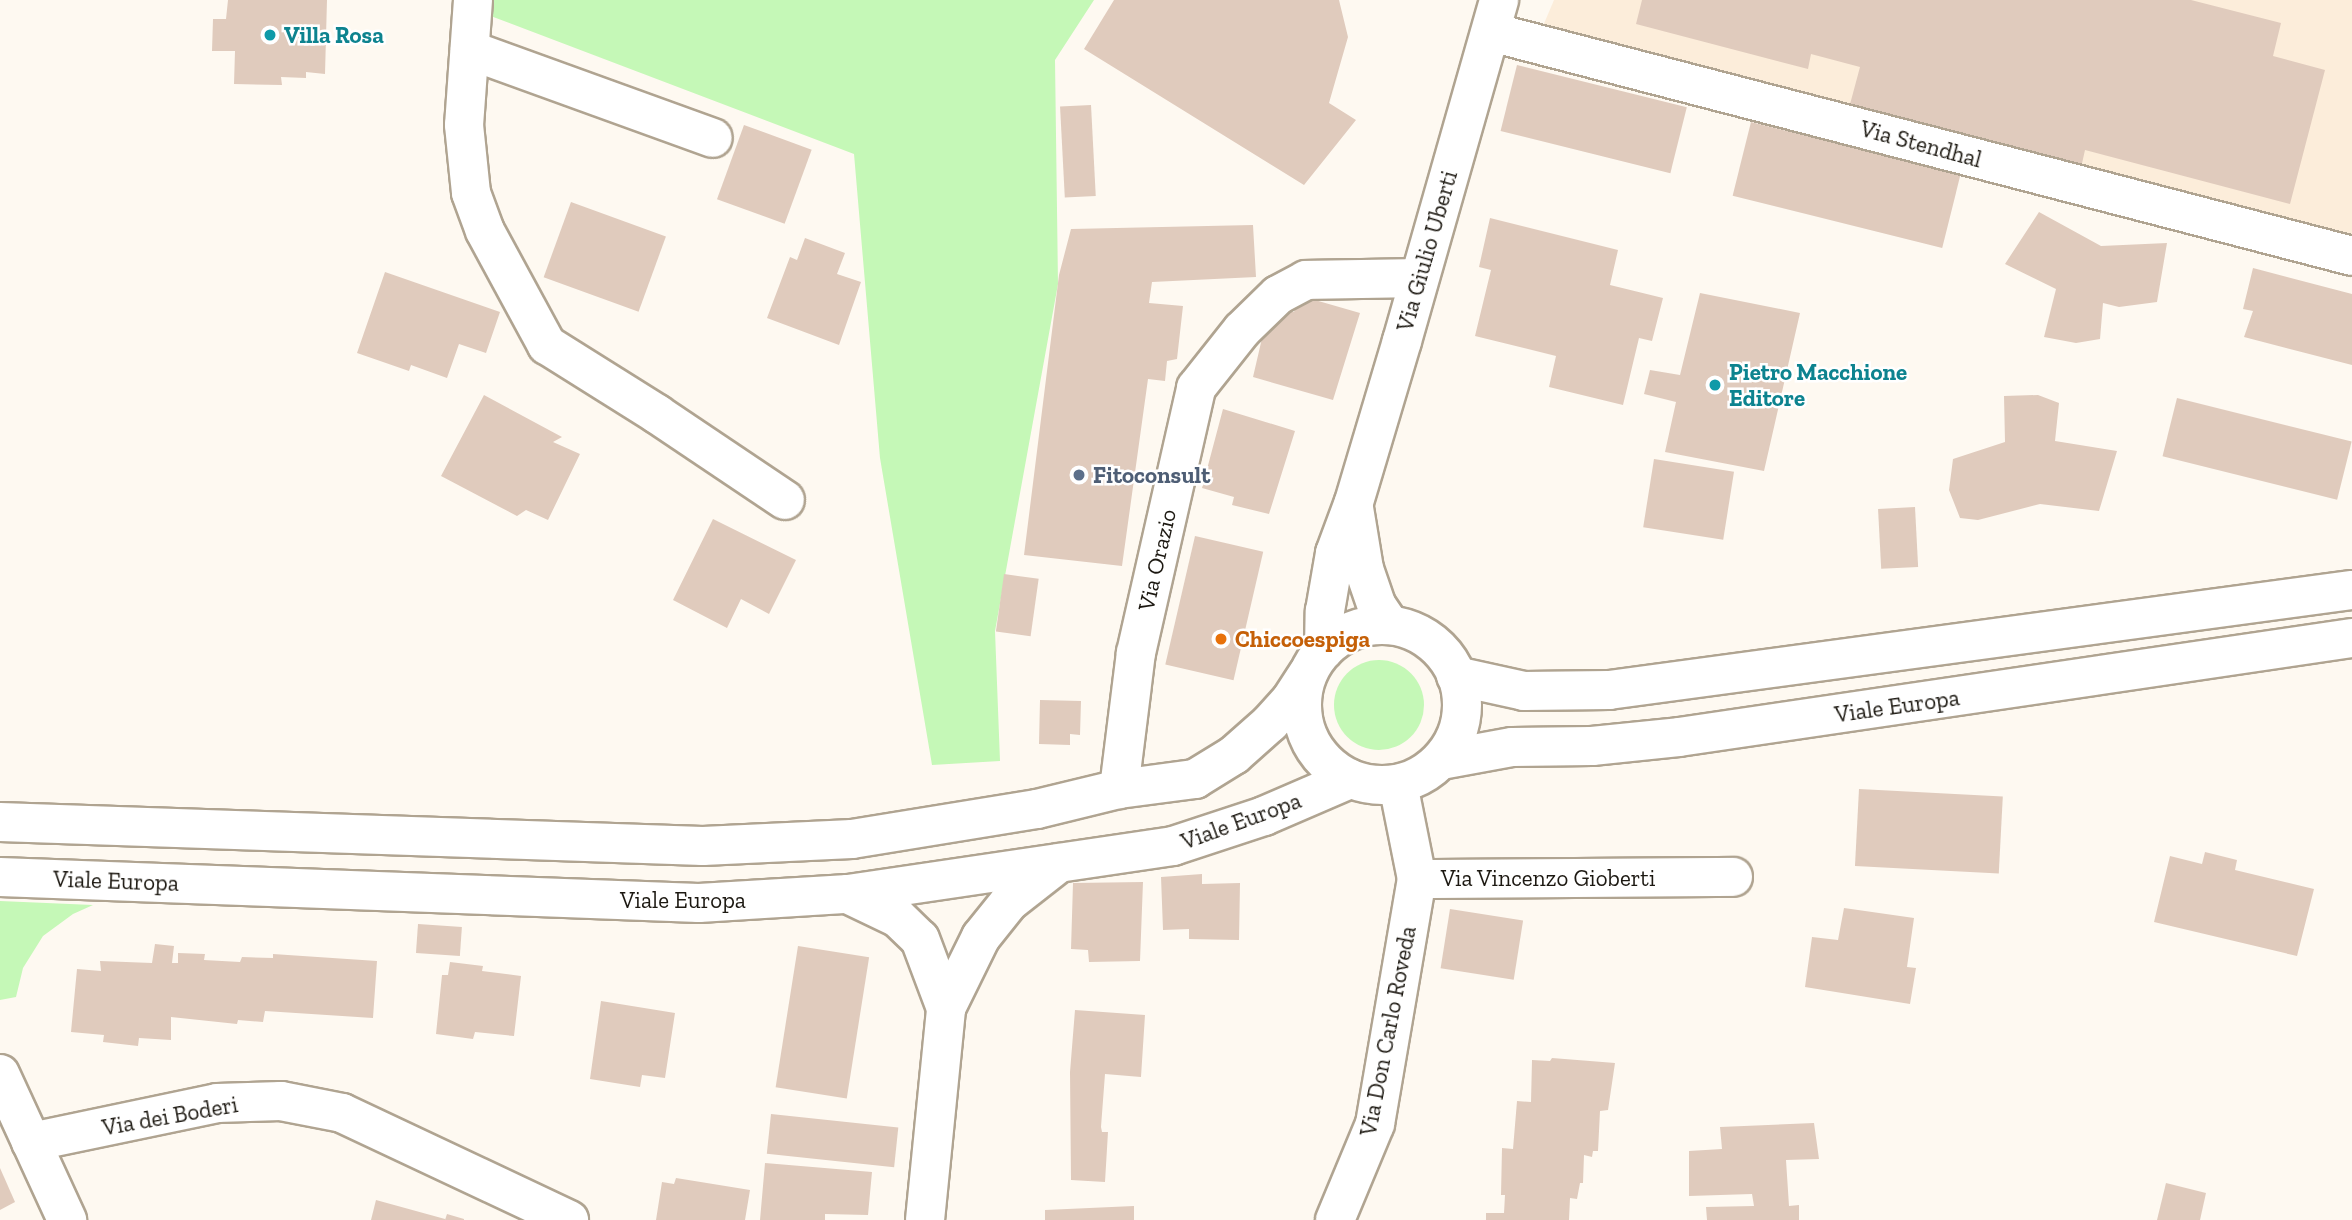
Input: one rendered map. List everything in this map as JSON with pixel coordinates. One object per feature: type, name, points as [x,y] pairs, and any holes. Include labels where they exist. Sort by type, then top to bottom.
[{"type":"street","points":[[473,0],[464,125],[471,193],[485,231],[547,345],[657,414],[785,500]]},
{"type":"street","name":"Via Stendhal","points":[[1495,16],[2352,256]]},
{"type":"street","name":"Via Giulio Uberti","points":[[1316,661],[1329,577],[1343,527],[1354,502],[1495,16]]},
{"type":"street","points":[[470,50],[713,138]]},
{"type":"street","name":"Via Orazio","points":[[1119,789],[1136,653],[1196,388],[1242,330],[1278,295],[1306,281],[1417,278]]},
{"type":"street","name":"Via Giulio Uberti","points":[[1354,502],[1364,569],[1377,606],[1390,625]]},
{"type":"street","points":[[1456,676],[1497,688],[1562,693],[1609,690],[2352,590]]},
{"type":"street","name":"Viale Europa","points":[[0,822],[703,846],[852,839],[1037,809],[1119,789],[1195,779],[1234,755],[1290,701],[1316,661],[1343,635],[1366,626],[1390,625],[1412,631],[1431,641],[1446,657],[1456,676],[1462,698],[1461,720],[1453,741],[1441,760],[1422,775],[1398,784],[1374,786],[1350,779],[1328,765],[1312,746],[1303,723],[1302,697],[1316,661]]},
{"type":"street","name":"Viale Europa","points":[[1441,760],[1511,747],[1592,746],[1679,737],[2352,638]]},
{"type":"street","name":"Viale Europa","points":[[0,877],[699,903],[848,894],[1173,846],[1264,816],[1350,779]]},
{"type":"street","name":"Via Vincenzo Gioberti","points":[[1398,784],[1417,879],[1733,877]]},
{"type":"street","points":[[925,1220],[946,1008],[981,937],[1009,902],[1061,862]]},
{"type":"street","name":"Via Don Carlo Roveda","points":[[1335,1220],[1375,1124],[1417,879]]},
{"type":"street","points":[[848,894],[898,918],[920,939],[946,1008]]},
{"type":"street","points":[[0,1074],[66,1220]]},
{"type":"street","name":"Via dei Boderi","points":[[32,1142],[217,1103],[281,1101],[342,1114],[569,1220]]},
{"type":"shaded area","points":[[1554,0],[2352,0],[2352,240],[1543,26]]},
{"type":"green space","points":[[489,0],[1094,0],[1055,60],[1058,284],[995,631],[1000,761],[932,765],[880,458],[854,154],[488,15]]},
{"type":"green space","points":[[1379,660],[1396,663],[1411,673],[1421,688],[1424,705],[1421,722],[1411,737],[1396,747],[1379,750],[1362,747],[1347,737],[1337,722],[1334,705],[1337,688],[1347,673],[1362,663]]},
{"type":"green space","points":[[0,901],[93,905],[73,914],[43,936],[23,968],[16,997],[0,1000]]},
{"type":"building","name":"Villa Rosa","points":[[228,0],[327,0],[325,74],[306,72],[306,78],[281,77],[282,85],[234,84],[235,51],[212,51],[213,19],[226,19]]},
{"type":"building","points":[[1114,0],[1339,0],[1348,37],[1329,103],[1356,120],[1304,185],[1084,49]]},
{"type":"building","points":[[1642,0],[2191,0],[2281,23],[2273,56],[2325,70],[2290,204],[2085,150],[2081,168],[1849,108],[1860,67],[1811,54],[1808,69],[1636,24]]},
{"type":"building","points":[[1517,65],[1687,107],[1670,173],[1501,131]]},
{"type":"building","points":[[1091,105],[1096,196],[1065,197],[1060,107]]},
{"type":"building","points":[[1751,122],[1961,174],[1942,248],[1733,196]]},
{"type":"building","points":[[744,125],[812,150],[785,224],[717,199]]},
{"type":"building","points":[[571,202],[666,237],[639,312],[544,277]]},
{"type":"building","points":[[2039,212],[2101,246],[2167,243],[2157,302],[2119,307],[2103,303],[2100,339],[2076,343],[2044,337],[2056,289],[2005,264]]},
{"type":"building","points":[[1490,218],[1618,250],[1610,285],[1663,298],[1652,341],[1639,338],[1623,405],[1549,387],[1556,356],[1475,336],[1491,270],[1479,267]]},
{"type":"building","points":[[1253,225],[1256,277],[1152,282],[1149,303],[1183,306],[1177,359],[1167,361],[1165,381],[1148,379],[1122,566],[1024,555],[1059,275],[1071,229]]},
{"type":"building","points":[[805,238],[845,253],[837,274],[861,282],[839,345],[767,318],[790,257],[797,260]]},
{"type":"building","points":[[2253,268],[2352,294],[2352,365],[2244,337],[2253,311],[2243,309]]},
{"type":"building","points":[[385,272],[500,312],[486,353],[459,344],[447,378],[411,365],[409,371],[357,353]]},
{"type":"building","name":"Pietro Macchione Editore","points":[[1700,293],[1800,313],[1764,471],[1665,452],[1676,402],[1644,394],[1650,370],[1680,375]]},
{"type":"building","points":[[1301,296],[1360,313],[1333,400],[1253,377],[1266,321],[1283,311],[1294,312]]},
{"type":"building","points":[[484,395],[562,437],[553,442],[580,454],[548,520],[526,510],[517,516],[441,476]]},
{"type":"building","points":[[2038,395],[2059,403],[2055,441],[2117,451],[2099,511],[2040,504],[1978,520],[1960,518],[1949,490],[1953,459],[2005,442],[2004,396]]},
{"type":"building","points":[[2177,398],[2352,442],[2337,500],[2162,456]]},
{"type":"building","points":[[1223,409],[1295,431],[1269,514],[1232,505],[1234,497],[1202,488]]},
{"type":"building","points":[[1654,459],[1734,472],[1723,540],[1643,527]]},
{"type":"building","points":[[1915,507],[1918,567],[1881,569],[1878,509]]},
{"type":"building","points":[[713,519],[796,560],[769,614],[741,599],[727,628],[673,600]]},
{"type":"building","points":[[1195,536],[1263,552],[1234,680],[1165,665]]},
{"type":"building","points":[[1004,574],[1039,579],[1031,636],[996,631]]},
{"type":"building","points":[[1040,700],[1081,701],[1080,735],[1070,734],[1070,745],[1039,744]]},
{"type":"building","points":[[1859,789],[2003,797],[1999,873],[1855,866]]},
{"type":"building","points":[[2205,852],[2237,860],[2235,870],[2314,889],[2297,956],[2154,922],[2170,856],[2202,864]]},
{"type":"building","points":[[1202,874],[1202,884],[1240,883],[1239,940],[1189,939],[1189,929],[1163,930],[1161,877]]},
{"type":"building","points":[[1143,882],[1140,961],[1089,962],[1088,950],[1071,949],[1073,883]]},
{"type":"building","points":[[1844,908],[1914,918],[1907,967],[1916,968],[1910,1004],[1805,987],[1812,937],[1838,940]]},
{"type":"building","points":[[1450,909],[1523,921],[1514,980],[1441,968]]},
{"type":"building","points":[[418,924],[462,927],[460,956],[416,953]]},
{"type":"building","points":[[155,944],[174,946],[172,963],[178,963],[178,953],[205,954],[204,960],[240,962],[242,957],[273,958],[273,954],[377,961],[373,1018],[265,1011],[263,1022],[238,1020],[237,1024],[171,1017],[171,1040],[139,1038],[138,1046],[103,1042],[104,1035],[71,1032],[77,969],[101,971],[100,961],[152,963]]},
{"type":"building","points":[[798,946],[869,957],[847,1099],[776,1087]]},
{"type":"building","points":[[450,962],[483,966],[482,971],[521,976],[514,1036],[475,1032],[473,1039],[436,1034],[442,975],[448,975]]},
{"type":"building","points":[[601,1001],[675,1013],[665,1078],[642,1075],[640,1087],[590,1079]]},
{"type":"building","points":[[1075,1010],[1145,1015],[1141,1077],[1105,1074],[1101,1127],[1102,1132],[1108,1132],[1105,1182],[1071,1180],[1070,1072]]},
{"type":"building","points":[[1552,1058],[1615,1063],[1608,1110],[1600,1111],[1598,1151],[1593,1151],[1592,1157],[1584,1155],[1583,1183],[1580,1183],[1577,1199],[1570,1198],[1569,1220],[1486,1220],[1486,1213],[1504,1213],[1505,1195],[1501,1195],[1502,1148],[1513,1149],[1517,1101],[1531,1102],[1532,1060],[1550,1061]]},
{"type":"building","points":[[771,1114],[898,1127],[894,1167],[767,1154]]},
{"type":"building","points":[[1814,1123],[1819,1159],[1786,1160],[1789,1206],[1799,1205],[1799,1220],[1707,1220],[1706,1207],[1754,1206],[1752,1194],[1689,1196],[1689,1151],[1722,1149],[1720,1127]]},
{"type":"building","points":[[765,1163],[872,1172],[868,1215],[825,1214],[825,1220],[760,1220]]},
{"type":"building","points":[[0,1168],[15,1202],[0,1210]]},
{"type":"building","points":[[676,1178],[750,1190],[745,1220],[656,1220],[662,1182],[674,1184]]},
{"type":"building","points":[[2166,1183],[2206,1193],[2200,1220],[2157,1220]]},
{"type":"building","points":[[376,1200],[445,1219],[445,1220],[371,1220]]},
{"type":"building","points":[[1134,1206],[1134,1220],[1045,1220],[1045,1210]]},
{"type":"building","points":[[447,1214],[464,1219],[464,1220],[445,1220]]},
{"type":"place","name":"Villa Rosa","points":[[270,35]]},
{"type":"place","name":"Pietro Macchione Editore","points":[[1715,385]]},
{"type":"place","name":"Fitoconsult","points":[[1079,475]]},
{"type":"place","name":"Chiccoespiga","points":[[1221,639]]}]
